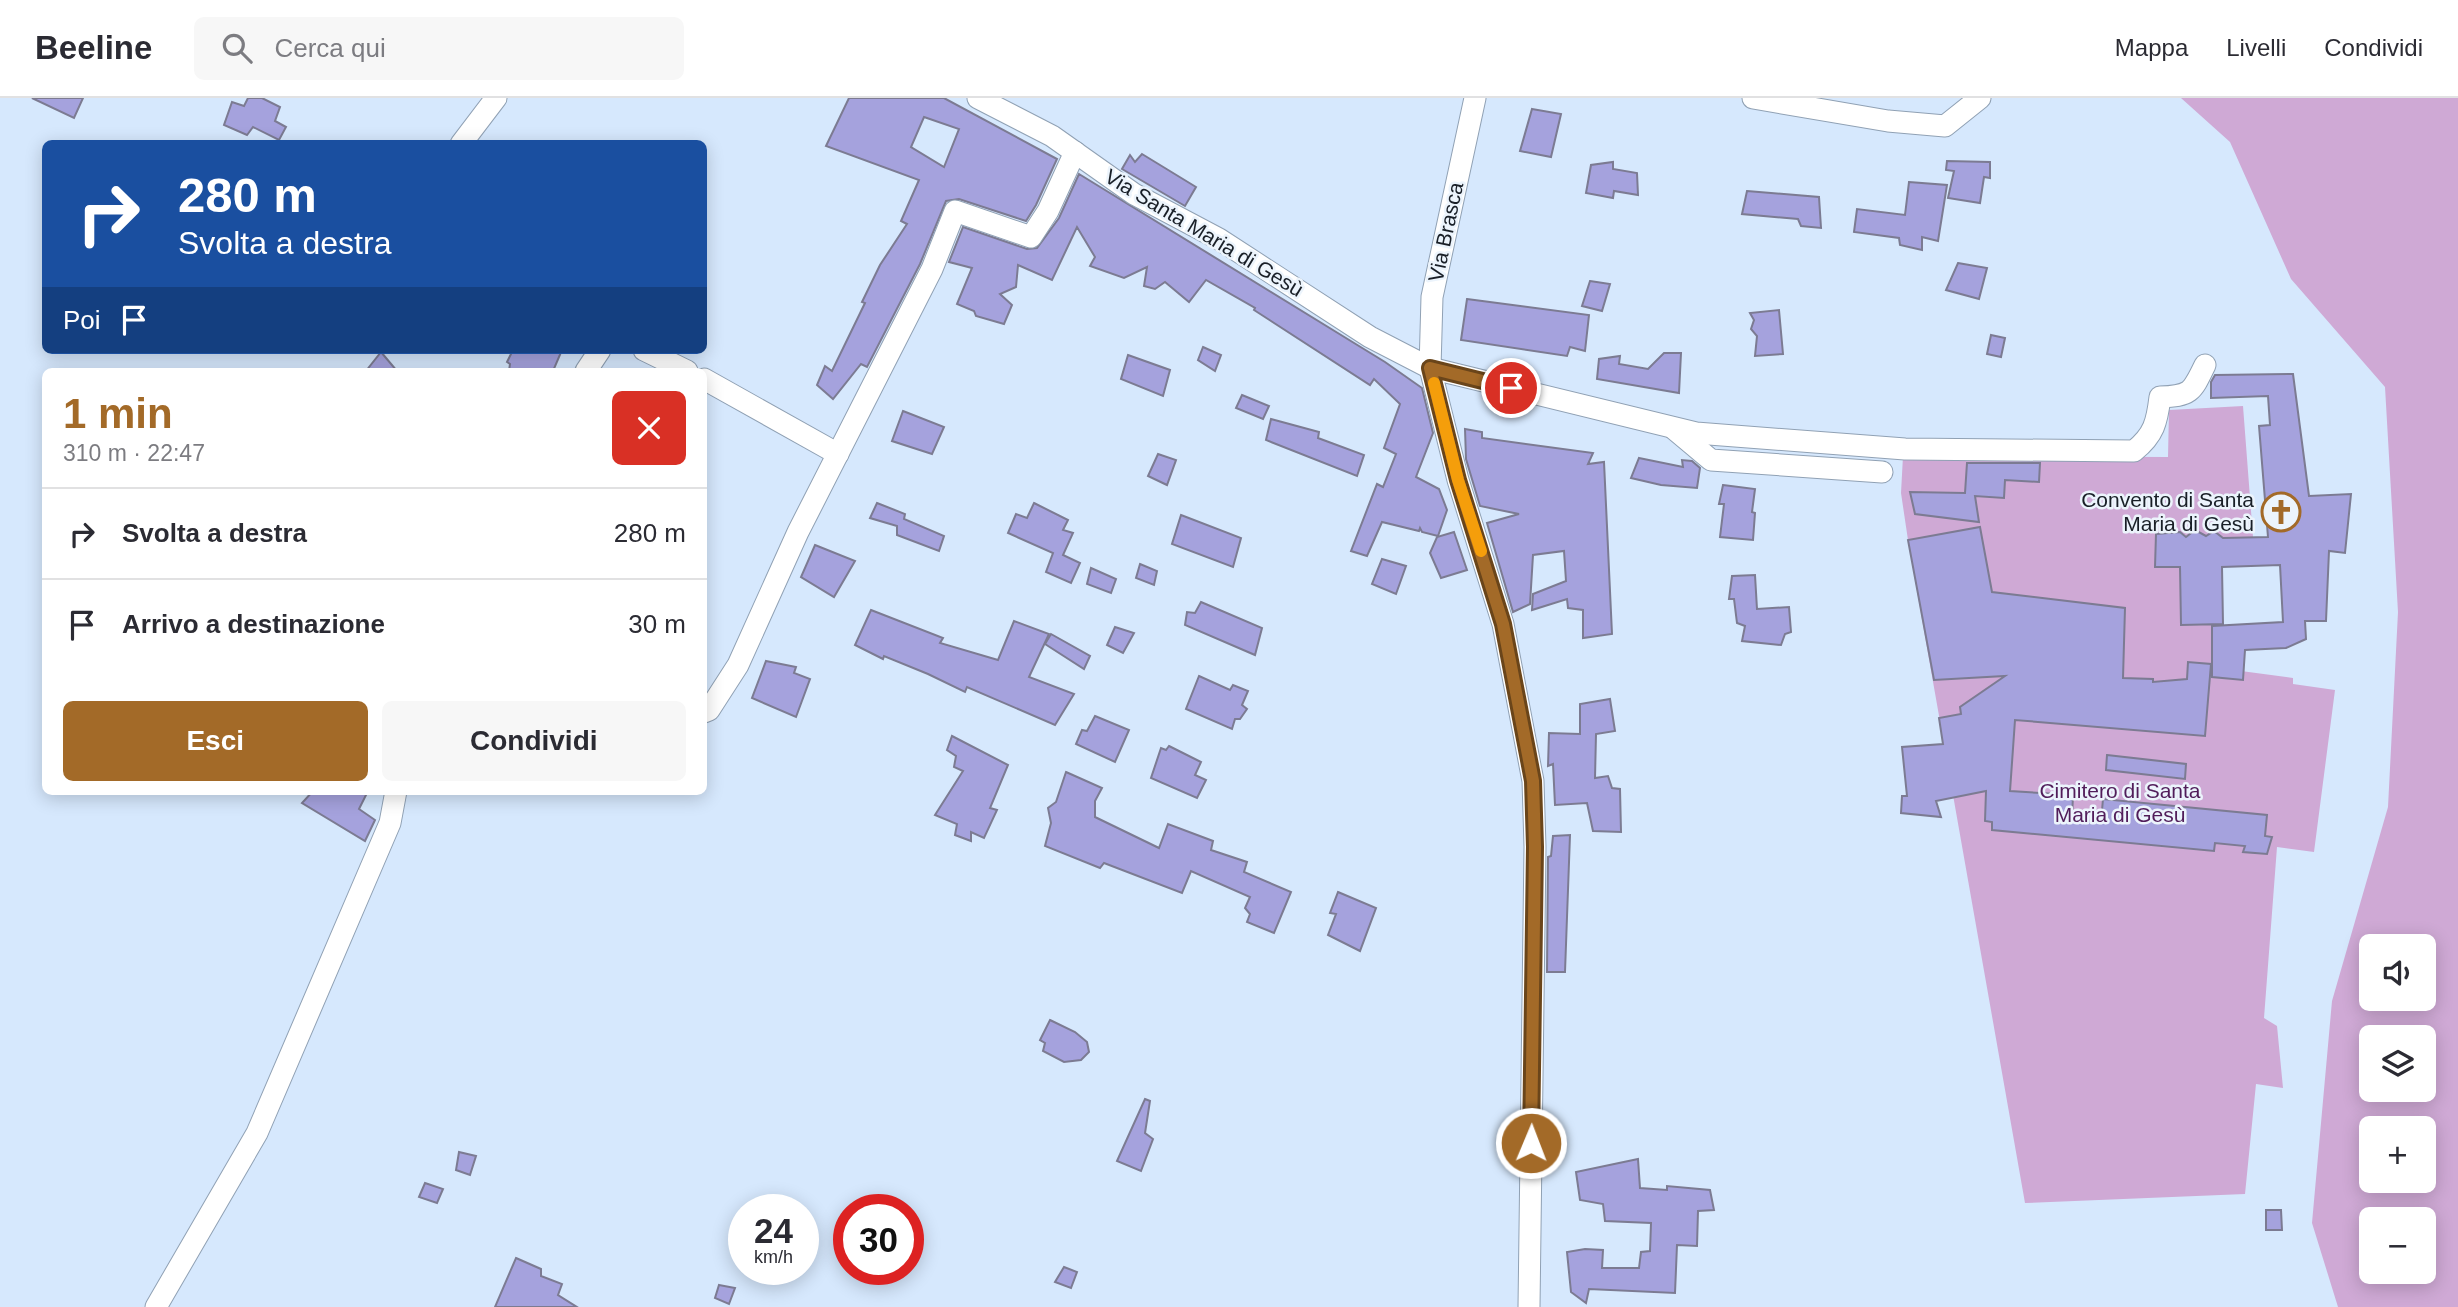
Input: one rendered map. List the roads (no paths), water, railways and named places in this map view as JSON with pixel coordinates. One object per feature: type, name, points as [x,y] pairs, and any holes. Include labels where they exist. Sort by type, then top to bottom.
[{"type":"street","points":[[464,140],[496,98]]},
{"type":"street","name":"Via Santa Maria di Gesù","points":[[978,98],[1052,136],[1134,194],[1219,239],[1370,337],[1430,368],[1673,428],[1696,433],[1905,449],[2134,451],[2148,439],[2157,424],[2160,397],[2181,396],[2193,390],[2204,365]]},
{"type":"street","name":"Via Brasca","points":[[1475,98],[1432,297],[1430,368],[1458,480],[1503,624],[1533,781],[1535,847],[1529,1307]]},
{"type":"street","points":[[1754,98],[1888,121],[1945,126],[1980,98]]},
{"type":"street","points":[[707,711],[738,665],[798,532],[932,269],[955,211],[1031,237],[1048,211],[1075,152]]},
{"type":"street","points":[[653,354],[681,368]]},
{"type":"street","points":[[707,381],[838,454]]},
{"type":"street","points":[[1673,428],[1711,460],[1882,471]]},
{"type":"street","points":[[156,1307],[257,1133],[390,823],[395,795]]},
{"type":"place","name":"Convento di Santa Maria di Gesù","points":[[2281,512]]},
{"type":"park label","name":"Cimitero di Santa Maria di Gesù","points":[[2120,803]]}]
